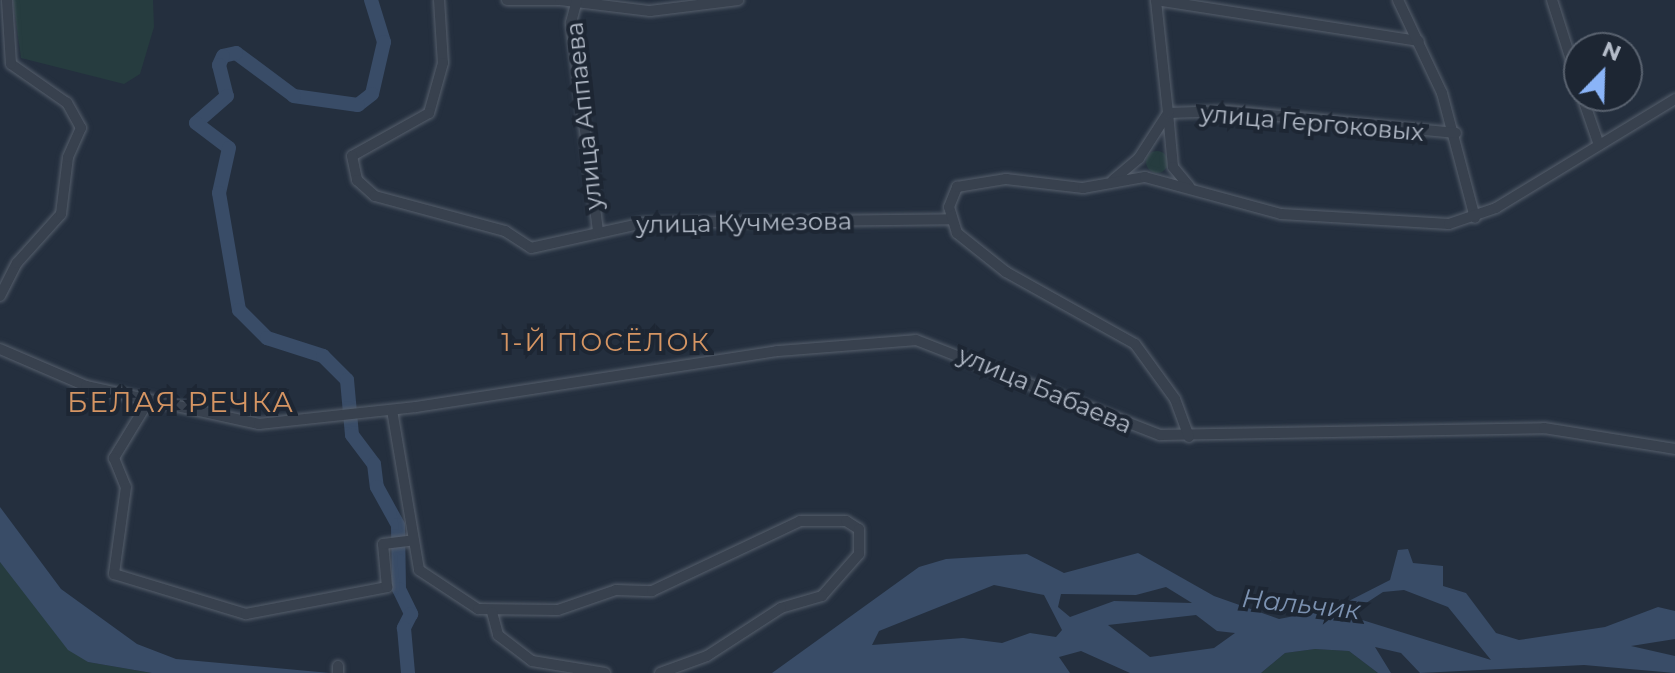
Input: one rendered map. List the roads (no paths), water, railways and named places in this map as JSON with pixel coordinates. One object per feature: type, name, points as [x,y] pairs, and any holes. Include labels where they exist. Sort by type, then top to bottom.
[{"type":"street","points":[[0,296],[17,263],[61,214],[68,157],[81,128],[67,103],[11,64],[7,0]]},
{"type":"street","name":"улица Кучмезова","points":[[439,0],[444,53],[432,107],[407,130],[356,149],[352,166],[360,184],[375,196],[505,231],[531,248],[598,232],[769,217],[950,219]]},
{"type":"street","points":[[507,0],[560,0],[650,11],[738,0]]},
{"type":"street","points":[[1173,162],[1156,0],[1419,41]]},
{"type":"street","points":[[1398,0],[1419,41],[1456,133],[1475,218]]},
{"type":"street","points":[[1552,0],[1563,35]]},
{"type":"street","name":"улица Аппаева","points":[[576,2],[571,23],[598,232]]},
{"type":"street","points":[[1189,437],[1175,399],[1135,344],[1006,272],[950,219],[951,194],[965,182],[1083,188],[1157,178],[1196,193],[1266,212],[1352,222],[1475,218],[1675,99]]},
{"type":"street","name":"улица Гергоковых","points":[[1168,113],[1228,111],[1456,133]]},
{"type":"street","points":[[1588,112],[1599,145]]},
{"type":"street","points":[[1112,182],[1141,154],[1168,113]]},
{"type":"street","points":[[1141,154],[1161,146],[1196,193]]},
{"type":"street","points":[[1141,154],[1157,178]]},
{"type":"street","points":[[1157,178],[1173,162]]},
{"type":"street","name":"улица Бабаева","points":[[0,349],[73,382],[239,423],[328,420],[736,357],[916,340],[1004,369],[1122,426],[1189,437],[1544,428],[1675,449]]},
{"type":"street","points":[[148,402],[114,458],[126,487],[114,574],[246,614],[387,587],[382,547],[388,543],[411,540]]},
{"type":"street","points":[[392,410],[411,540],[423,578],[492,612],[558,610],[616,590],[652,591],[800,521],[846,521],[861,532],[859,554],[822,596],[781,608],[707,656],[660,673]]},
{"type":"street","points":[[492,612],[492,626],[525,657],[605,673]]},
{"type":"water","points":[[0,507],[61,589],[137,644],[176,659],[330,673],[152,673],[88,662],[68,650],[0,562]]},
{"type":"water","points":[[1408,549],[1413,563],[1443,566],[1443,586],[1466,593],[1496,633],[1519,640],[1605,627],[1658,607],[1675,611],[1675,639],[1631,646],[1675,656],[1675,673],[1584,665],[1420,673],[1401,653],[1375,647],[1391,673],[1378,673],[1349,651],[1315,649],[1285,653],[1261,673],[1130,673],[1081,651],[1059,657],[1070,673],[772,673],[919,567],[946,559],[1027,554],[1064,573],[1138,553],[1214,596],[1279,619],[1335,608],[1390,580],[1398,550]],"holes":[[[994,585],[1044,595],[1062,630],[1056,637],[1030,633],[1002,643],[963,638],[872,645],[879,631]],[[1166,587],[1192,603],[1114,601],[1070,617],[1058,607],[1061,594],[1136,595]],[[1404,590],[1448,607],[1491,660],[1359,619],[1357,609],[1383,592]],[[1196,615],[1217,631],[1235,633],[1214,648],[1150,657],[1108,625]]]},
{"type":"waterway","points":[[371,0],[384,42],[372,94],[358,105],[294,96],[236,53],[223,56],[219,65],[227,96],[196,123],[229,148],[219,193],[239,310],[267,338],[323,356],[347,380],[352,435],[374,464],[377,487],[398,525],[399,589],[411,614],[404,628],[408,673]]},
{"type":"district","name":"1-Й ПОСЁЛОК","points":[[606,343]]},
{"type":"district","name":"БЕЛАЯ РЕЧКА","points":[[181,402]]},
{"type":"water label","name":"Нальчик","points":[[1301,605]]}]
